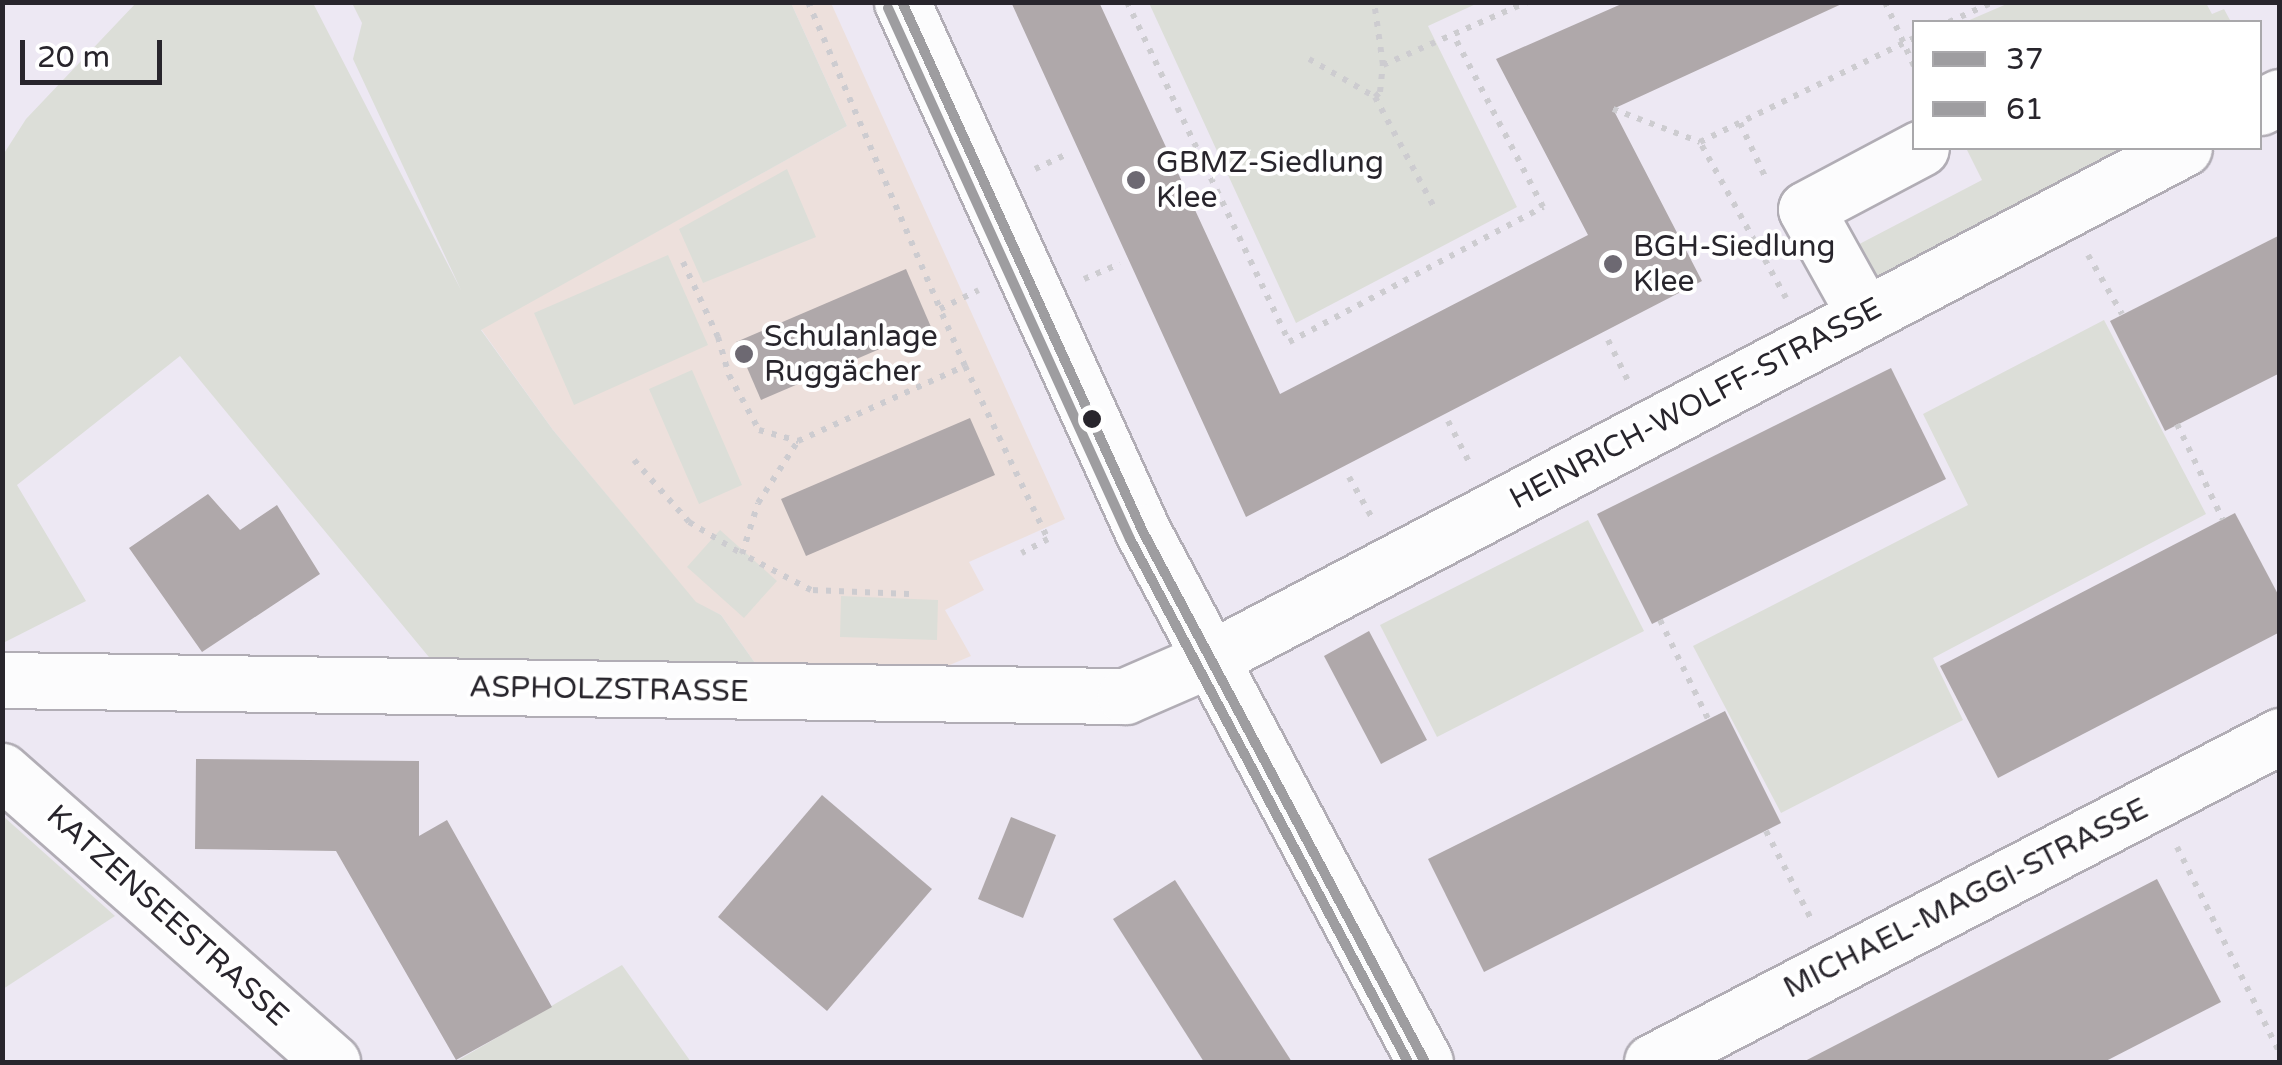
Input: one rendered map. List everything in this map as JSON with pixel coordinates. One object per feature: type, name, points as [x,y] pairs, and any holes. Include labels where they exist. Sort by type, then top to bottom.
[{"type":"street","points":[[902,2],[1105,452],[1208,660],[1424,1062]]},
{"type":"street","points":[[1864,315],[1806,209],[1918,150]]},
{"type":"street","name":"HEINRICH-WOLFF-STRASSE","points":[[1208,660],[2180,150]]},
{"type":"street","name":"ASPHOLZSTRASSE","points":[[2,680],[1125,696],[1208,660]]},
{"type":"street","name":"MICHAEL-MAGGI-STRASSE","points":[[1652,1062],[2280,736]]},
{"type":"street","name":"KATZENSEESTRASSE","points":[[2,770],[332,1062]]},
{"type":"path","points":[[808,2],[965,366],[1048,539],[1022,554]]},
{"type":"path","points":[[1127,2],[1289,342],[1544,207],[1454,36]]},
{"type":"path","points":[[1374,2],[1383,66],[1380,92],[1375,97]]},
{"type":"path","points":[[1383,66],[1526,2]]},
{"type":"path","points":[[1885,2],[1912,62]]},
{"type":"path","points":[[1953,20],[1993,2]]},
{"type":"path","points":[[1310,59],[1375,97],[1432,205]]},
{"type":"path","points":[[1613,109],[1700,142]]},
{"type":"path","points":[[1740,123],[1774,196]]},
{"type":"path","points":[[1028,172],[1070,154]]},
{"type":"path","points":[[2063,211],[2122,314]]},
{"type":"path","points":[[683,262],[718,337],[729,375],[760,430],[798,441]]},
{"type":"path","points":[[1078,282],[1120,264]]},
{"type":"path","points":[[940,310],[984,288]]},
{"type":"path","points":[[742,554],[758,503],[798,441],[965,366]]},
{"type":"path","points":[[2178,424],[2223,520]]},
{"type":"path","points":[[634,460],[689,522],[811,590],[909,594]]},
{"type":"path","points":[[1660,620],[1708,720]]},
{"type":"path","points":[[2154,801],[2280,1056],[2270,1062]]},
{"type":"path","points":[[1766,830],[1836,967]]},
{"type":"shaded area","points":[[136,3],[313,3],[461,290],[353,59],[362,23],[352,3],[791,3],[847,126],[481,330],[553,430],[696,602],[721,615],[760,670],[433,662],[180,356],[17,485],[86,601],[3,643],[3,155],[26,119]]},
{"type":"shaded area","name":"Schulanlage Ruggächer","points":[[791,3],[831,3],[1065,519],[969,562],[984,590],[945,610],[971,656],[926,675],[760,670],[721,615],[696,603],[553,430],[481,329],[847,126]]},
{"type":"shaded area","points":[[1149,3],[1478,3],[1428,26],[1517,207],[1296,323]]},
{"type":"shaded area","points":[[2009,3],[2206,3],[2212,14],[2224,9],[2230,20],[1970,20]]},
{"type":"shaded area","points":[[1967,150],[2143,150],[1865,286],[1846,251],[1982,180]]},
{"type":"shaded area","points":[[787,169],[816,237],[703,283],[679,229]]},
{"type":"shaded area","points":[[668,255],[708,345],[574,405],[534,313]]},
{"type":"shaded area","points":[[2104,320],[2206,514],[1933,658],[1963,720],[1781,813],[1693,646],[1968,505],[1923,414]]},
{"type":"shaded area","points":[[692,370],[742,485],[699,504],[649,389]]},
{"type":"shaded area","points":[[1588,520],[1644,631],[1437,737],[1380,625]]},
{"type":"shaded area","points":[[720,530],[777,581],[744,618],[687,567]]},
{"type":"shaded area","points":[[841,596],[938,600],[937,640],[840,637]]},
{"type":"shaded area","points":[[3,816],[115,916],[3,989]]},
{"type":"shaded area","points":[[622,965],[691,1062],[455,1062]]},
{"type":"building","name":"BGH-Siedlung Klee","points":[[1011,2],[1099,2],[1280,394],[1588,235],[1496,59],[1626,2],[1846,2],[1613,109],[1702,281],[1246,517]]},
{"type":"building","points":[[2280,235],[2280,373],[2165,431],[2110,321]]},
{"type":"building","points":[[906,269],[931,327],[761,400],[736,342]]},
{"type":"building","points":[[1891,368],[1946,479],[1652,624],[1597,514]]},
{"type":"building","points":[[970,418],[995,475],[806,556],[781,499]]},
{"type":"building","points":[[208,494],[240,530],[277,505],[320,574],[202,652],[129,548]]},
{"type":"building","points":[[2235,513],[2280,598],[2280,632],[1998,778],[1940,666]]},
{"type":"building","points":[[1369,631],[1427,740],[1381,764],[1324,656]]},
{"type":"building","points":[[1725,711],[1781,823],[1484,972],[1428,859]]},
{"type":"building","points":[[196,759],[419,761],[419,836],[447,820],[552,1007],[456,1060],[336,851],[195,849]]},
{"type":"building","points":[[822,795],[932,889],[827,1011],[718,917]]},
{"type":"building","points":[[1011,817],[1056,835],[1023,918],[978,899]]},
{"type":"building","points":[[2157,879],[2221,1002],[2104,1062],[1803,1062]]},
{"type":"building","points":[[1175,880],[1292,1062],[1204,1062],[1113,919]]},
{"type":"transit line","name":"37","points":[[902,2],[1143,532],[1425,1062]]},
{"type":"transit line","name":"61","points":[[888,8],[1130,539],[1408,1062]]},
{"type":"place","name":"GBMZ-Siedlung Klee","points":[[1136,180]]},
{"type":"place","name":"BGH-Siedlung Klee","points":[[1613,264]]},
{"type":"place","name":"Schulanlage Ruggächer","points":[[744,354]]}]
